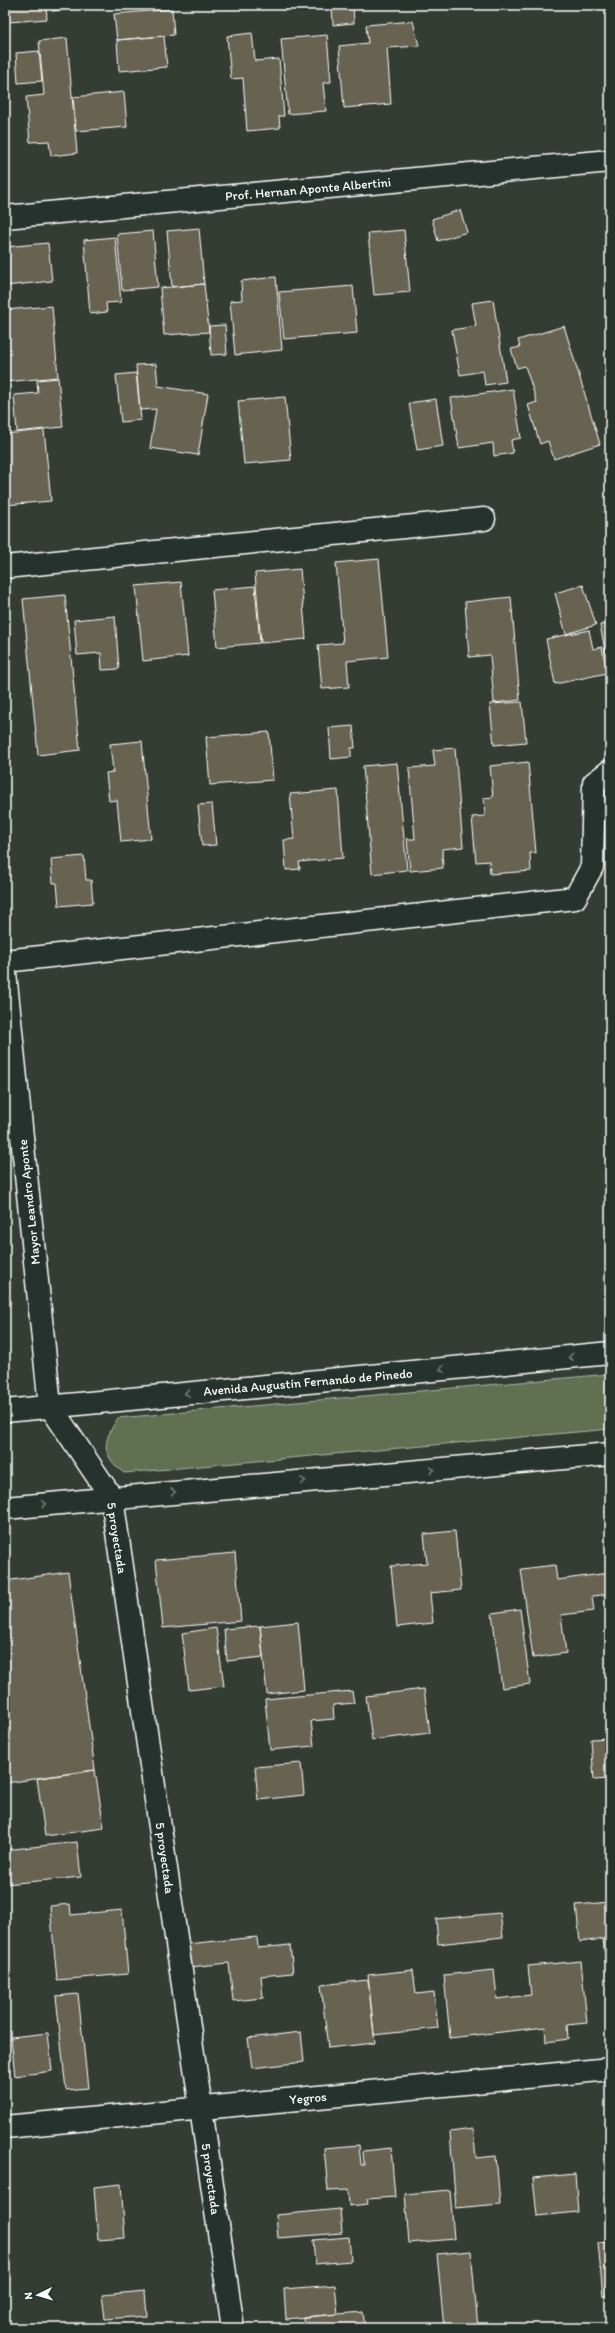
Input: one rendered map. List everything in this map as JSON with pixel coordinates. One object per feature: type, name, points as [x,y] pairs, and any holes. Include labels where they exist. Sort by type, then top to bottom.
[{"type":"street","name":"Prof. Hernan Aponte Albertini","points":[[5,217],[610,161]]},
{"type":"street","points":[[5,567],[484,519]]},
{"type":"street","points":[[5,961],[575,898],[592,867],[594,783],[610,771]]},
{"type":"street","name":"Mayor Leandro Aponte","points":[[5,973],[50,1406]]},
{"type":"street","name":"Avenida Augustín Fernando de Pinedo","points":[[5,1411],[610,1353]]},
{"type":"street","name":"5 proyectada","points":[[50,1406],[112,1498],[233,2328]]},
{"type":"street","points":[[5,1508],[610,1454]]},
{"type":"street","name":"Yegros","points":[[5,2127],[610,2069]]},
{"type":"green space","points":[[610,1374],[610,1429],[124,1473],[111,1460],[106,1448],[109,1434],[118,1418]]},
{"type":"building","points":[[7,5],[46,5],[47,19],[9,22]]},
{"type":"building","points":[[52,5],[96,5],[96,7],[52,11]]},
{"type":"building","points":[[229,5],[249,5],[249,6],[230,8]]},
{"type":"building","points":[[332,5],[353,5],[354,23],[333,25]]},
{"type":"building","points":[[172,9],[174,35],[117,40],[114,14]]},
{"type":"building","points":[[413,21],[419,46],[387,48],[391,104],[344,108],[339,46],[368,43],[366,25]]},
{"type":"building","points":[[252,33],[255,61],[279,59],[284,116],[279,116],[280,128],[247,131],[243,78],[231,79],[227,36]]},
{"type":"building","points":[[327,35],[331,82],[323,83],[326,111],[288,114],[281,39]]},
{"type":"building","points":[[164,36],[167,67],[119,71],[117,40]]},
{"type":"building","points":[[67,38],[77,153],[51,156],[49,141],[30,142],[26,97],[44,95],[39,41]]},
{"type":"building","points":[[39,51],[42,81],[18,83],[16,53]]},
{"type":"building","points":[[124,92],[127,127],[76,131],[73,97]]},
{"type":"building","points":[[460,210],[467,232],[438,241],[432,219]]},
{"type":"building","points":[[199,228],[204,284],[172,287],[167,231]]},
{"type":"building","points":[[404,230],[410,292],[374,295],[368,233]]},
{"type":"building","points":[[153,231],[158,287],[122,290],[117,234]]},
{"type":"building","points":[[115,237],[121,302],[106,303],[107,312],[90,314],[84,240]]},
{"type":"building","points":[[48,243],[52,281],[5,286],[5,247]]},
{"type":"building","points":[[276,277],[282,350],[235,355],[230,301],[242,300],[241,281]]},
{"type":"building","points":[[204,284],[209,332],[164,335],[160,288]]},
{"type":"building","points":[[353,286],[357,333],[284,339],[279,292]]},
{"type":"building","points":[[493,300],[506,382],[485,385],[483,371],[460,375],[452,330],[476,326],[472,303]]},
{"type":"building","points":[[52,306],[58,377],[5,382],[5,310]]},
{"type":"building","points":[[225,325],[227,354],[211,355],[209,326]]},
{"type":"building","points":[[564,326],[600,444],[554,459],[548,441],[540,444],[528,405],[537,402],[525,366],[517,368],[511,349],[520,347],[518,340]]},
{"type":"building","points":[[156,364],[158,386],[208,394],[198,455],[150,448],[156,409],[140,410],[136,365]]},
{"type":"building","points":[[136,373],[141,420],[121,422],[116,375]]},
{"type":"building","points":[[58,378],[63,427],[17,432],[14,395],[38,393],[37,380]]},
{"type":"building","points":[[513,389],[521,438],[511,440],[513,453],[494,456],[493,443],[459,448],[451,398]]},
{"type":"building","points":[[285,397],[291,460],[244,464],[238,401]]},
{"type":"building","points":[[436,399],[443,446],[417,450],[409,403]]},
{"type":"building","points":[[44,430],[51,501],[5,505],[5,434]]},
{"type":"building","points":[[379,559],[388,657],[347,661],[349,687],[322,689],[318,645],[343,643],[336,563]]},
{"type":"building","points":[[300,569],[306,639],[261,643],[255,573]]},
{"type":"building","points":[[181,582],[188,656],[143,661],[136,586]]},
{"type":"building","points":[[583,585],[596,625],[566,634],[555,593]]},
{"type":"building","points":[[255,586],[260,643],[217,647],[212,590]]},
{"type":"building","points":[[65,595],[80,750],[38,755],[23,599]]},
{"type":"building","points":[[511,597],[520,700],[494,703],[490,655],[469,657],[465,602]]},
{"type":"building","points":[[115,616],[119,669],[102,670],[101,653],[77,655],[74,620]]},
{"type":"building","points":[[610,623],[610,675],[600,625]]},
{"type":"building","points":[[589,630],[593,649],[602,647],[607,673],[555,684],[546,639]]},
{"type":"building","points":[[522,702],[526,742],[494,745],[490,704]]},
{"type":"building","points":[[353,726],[355,748],[351,748],[351,757],[331,759],[329,728]]},
{"type":"building","points":[[269,732],[273,780],[210,785],[206,737]]},
{"type":"building","points":[[142,741],[151,839],[121,842],[117,800],[109,801],[106,773],[113,772],[110,744]]},
{"type":"building","points":[[455,748],[463,847],[442,849],[443,868],[410,871],[407,839],[415,839],[409,768],[435,766],[433,750]]},
{"type":"building","points":[[528,762],[536,853],[530,853],[531,871],[490,874],[489,861],[476,862],[472,817],[485,816],[484,798],[493,797],[490,766]]},
{"type":"building","points":[[397,763],[407,870],[372,874],[363,766]]},
{"type":"building","points":[[338,790],[343,858],[299,862],[300,869],[286,870],[284,840],[294,839],[290,794]]},
{"type":"building","points":[[212,804],[216,845],[202,846],[198,805]]},
{"type":"building","points":[[84,856],[86,880],[91,880],[93,903],[59,906],[57,883],[53,883],[51,859]]},
{"type":"building","points":[[455,1531],[461,1590],[430,1593],[433,1623],[397,1627],[391,1566],[427,1563],[424,1534]]},
{"type":"building","points":[[235,1553],[241,1621],[163,1628],[156,1560]]},
{"type":"building","points":[[555,1565],[557,1580],[609,1573],[610,1594],[592,1596],[594,1611],[561,1615],[566,1653],[533,1658],[521,1569]]},
{"type":"building","points":[[68,1572],[95,1770],[6,1783],[5,1581]]},
{"type":"building","points":[[520,1609],[530,1684],[502,1688],[492,1613]]},
{"type":"building","points":[[298,1622],[304,1690],[267,1694],[260,1626]]},
{"type":"building","points":[[260,1626],[263,1657],[227,1661],[224,1629]]},
{"type":"building","points":[[216,1628],[224,1686],[189,1690],[182,1633]]},
{"type":"building","points":[[424,1689],[430,1733],[372,1740],[366,1696]]},
{"type":"building","points":[[352,1691],[354,1703],[333,1705],[334,1719],[311,1721],[314,1746],[270,1750],[265,1699]]},
{"type":"building","points":[[610,1738],[610,1779],[594,1780],[591,1739]]},
{"type":"building","points":[[301,1763],[304,1795],[258,1800],[255,1767]]},
{"type":"building","points":[[95,1770],[104,1828],[45,1836],[37,1778]]},
{"type":"building","points":[[77,1842],[81,1877],[5,1884],[5,1850]]},
{"type":"building","points":[[610,1902],[610,1938],[580,1942],[576,1905]]},
{"type":"building","points":[[70,1904],[71,1915],[122,1910],[128,1974],[57,1980],[50,1906]]},
{"type":"building","points":[[500,1913],[503,1937],[438,1944],[436,1919]]},
{"type":"building","points":[[257,1937],[258,1948],[290,1945],[293,1973],[261,1976],[263,1998],[233,2001],[229,1963],[190,1967],[187,1944]]},
{"type":"building","points":[[610,1938],[610,2004],[603,1939]]},
{"type":"building","points":[[581,1961],[587,2023],[567,2025],[568,2039],[546,2042],[545,2027],[450,2038],[444,1975],[494,1970],[497,1999],[531,1995],[528,1966]]},
{"type":"building","points":[[413,1970],[416,1994],[434,1992],[438,2028],[374,2035],[368,1975]]},
{"type":"building","points":[[368,1980],[375,2043],[328,2048],[321,1985]]},
{"type":"building","points":[[78,1994],[88,2088],[66,2090],[56,1996]]},
{"type":"building","points":[[301,2032],[304,2062],[252,2068],[248,2038]]},
{"type":"building","points":[[48,2033],[52,2071],[15,2076],[11,2037]]},
{"type":"building","points":[[473,2129],[476,2158],[496,2156],[500,2204],[456,2208],[450,2132]]},
{"type":"building","points":[[359,2145],[361,2165],[364,2165],[363,2151],[391,2148],[395,2197],[367,2199],[368,2204],[349,2206],[348,2190],[328,2191],[324,2148]]},
{"type":"building","points":[[575,2174],[578,2212],[537,2216],[533,2178]]},
{"type":"building","points":[[121,2184],[125,2238],[98,2240],[94,2187]]},
{"type":"building","points":[[450,2190],[454,2239],[409,2243],[405,2194]]},
{"type":"building","points":[[340,2209],[342,2233],[278,2238],[276,2215]]},
{"type":"building","points":[[349,2237],[351,2261],[315,2264],[313,2240]]},
{"type":"building","points":[[610,2242],[610,2296],[603,2296],[598,2243]]},
{"type":"building","points":[[471,2251],[478,2328],[444,2328],[437,2254]]},
{"type":"building","points":[[335,2285],[338,2314],[286,2319],[284,2289]]},
{"type":"building","points":[[145,2291],[147,2316],[105,2319],[102,2295]]},
{"type":"building","points":[[363,2312],[365,2328],[304,2328],[303,2317]]}]
